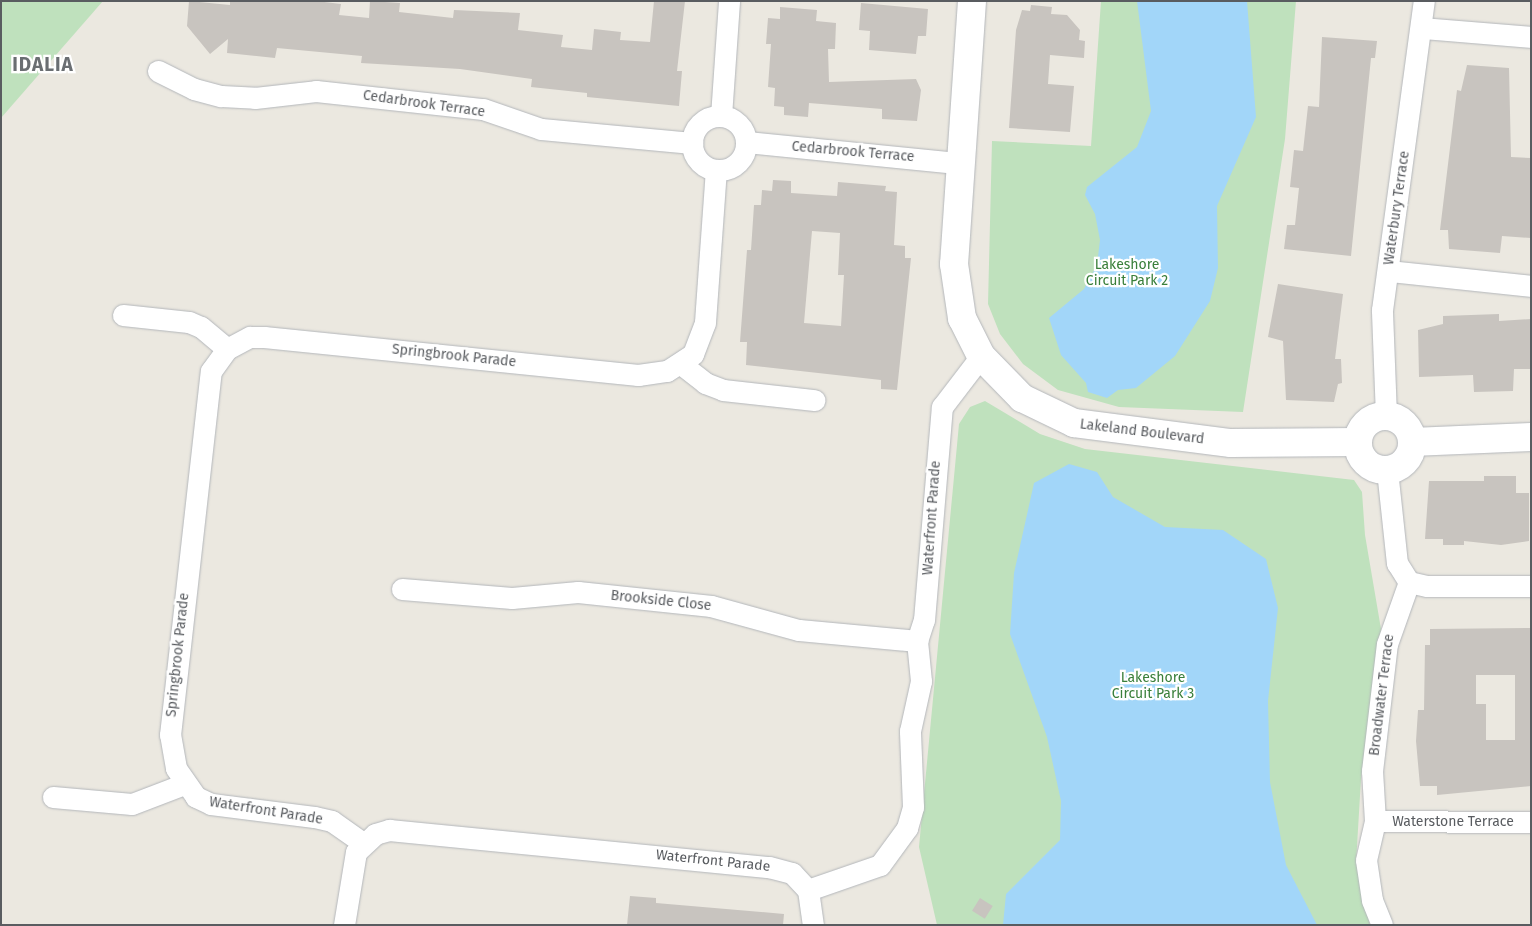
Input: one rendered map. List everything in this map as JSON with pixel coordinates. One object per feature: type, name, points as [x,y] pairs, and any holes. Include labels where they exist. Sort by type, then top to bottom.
[{"type":"street","points":[[721,116],[729,1]]},
{"type":"street","name":"Lakeland Boulevard","points":[[972,1],[959,163],[955,290],[962,318],[981,356],[1022,398],[1074,423],[1231,443],[1358,442]]},
{"type":"street","name":"Waterbury Terrace","points":[[1386,416],[1382,310],[1389,272],[1424,1]]},
{"type":"street","points":[[1422,28],[1531,36]]},
{"type":"street","name":"Cedarbrook Terrace","points":[[158,72],[194,90],[221,96],[255,98],[316,91],[483,109],[541,129],[692,143]]},
{"type":"street","points":[[721,116],[742,128],[746,142],[734,166],[716,170],[702,164],[692,143],[704,121],[721,116]]},
{"type":"street","name":"Cedarbrook Terrace","points":[[746,142],[959,163]]},
{"type":"street","name":"Springbrook Parade","points":[[184,784],[176,768],[170,735],[207,386],[227,349],[250,337],[264,336],[638,375],[654,375],[681,364],[693,354],[705,322],[716,170]]},
{"type":"street","points":[[1389,272],[1531,286]]},
{"type":"street","points":[[123,315],[189,322],[201,327],[227,349]]},
{"type":"street","name":"Waterfront Parade","points":[[184,784],[211,804],[332,821],[363,843],[375,834],[402,829],[759,866],[792,873],[808,890],[880,865],[907,828],[913,807],[908,760],[920,681],[917,641],[924,620],[942,407],[981,356]]},
{"type":"street","points":[[681,364],[705,383],[723,390],[814,400]]},
{"type":"street","points":[[1386,416],[1407,427],[1412,442],[1408,458],[1387,470],[1370,465],[1358,442],[1364,426],[1386,416]]},
{"type":"street","points":[[1412,442],[1531,437]]},
{"type":"street","points":[[1387,470],[1397,563],[1409,582],[1427,586],[1531,586]]},
{"type":"street","name":"Broadwater Terrace","points":[[1382,925],[1372,900],[1366,860],[1375,821],[1372,772],[1387,644],[1409,582]]},
{"type":"street","name":"Brookside Close","points":[[402,588],[512,598],[578,592],[730,609],[799,630],[917,641]]},
{"type":"street","points":[[53,797],[132,804],[184,784]]},
{"type":"street","name":"Waterstone Terrace","points":[[1375,821],[1531,822]]},
{"type":"street","points":[[344,925],[351,867],[363,843]]},
{"type":"street","points":[[808,890],[813,925]]},
{"type":"green space","points":[[1,1],[103,1],[1,118]]},
{"type":"green space","name":"Lakeshore Circuit Park 2","points":[[1101,1],[1296,1],[1285,139],[1243,412],[1119,407],[1058,390],[1023,364],[1000,334],[988,304],[992,141],[1091,146]]},
{"type":"green space","name":"Lakeshore Circuit Park 3","points":[[985,401],[1040,434],[1085,449],[1354,480],[1362,492],[1365,535],[1381,629],[1361,779],[1356,863],[1370,925],[937,925],[919,847],[959,424],[970,407]]},
{"type":"water","points":[[1137,1],[1247,1],[1256,117],[1217,206],[1218,268],[1210,301],[1175,356],[1136,388],[1118,390],[1107,398],[1088,392],[1086,383],[1061,355],[1049,318],[1084,289],[1097,265],[1100,240],[1095,214],[1085,195],[1087,187],[1137,147],[1151,111]]},
{"type":"water","points":[[1069,464],[1097,472],[1113,497],[1165,527],[1223,530],[1266,559],[1278,608],[1268,701],[1270,782],[1286,865],[1317,925],[1003,925],[1006,894],[1060,840],[1061,801],[1047,737],[1010,634],[1014,573],[1034,483]]},
{"type":"building","points":[[189,1],[230,5],[230,1],[316,1],[341,4],[339,15],[369,18],[370,1],[400,3],[399,12],[453,18],[454,10],[520,13],[518,30],[563,35],[561,47],[592,50],[594,29],[621,32],[620,40],[650,42],[654,1],[685,1],[677,71],[682,71],[679,106],[587,97],[587,93],[531,87],[532,79],[460,69],[361,63],[362,56],[277,48],[275,58],[227,53],[228,39],[210,54],[187,26]]},
{"type":"building","points":[[861,3],[928,9],[926,36],[918,36],[916,54],[869,50],[870,31],[859,30]]},
{"type":"building","points":[[1031,5],[1052,7],[1051,14],[1067,15],[1080,30],[1079,40],[1085,41],[1084,58],[1050,55],[1048,84],[1074,86],[1070,132],[1009,128],[1016,30],[1022,10],[1030,11]]},
{"type":"building","points":[[780,7],[817,10],[816,21],[836,23],[835,49],[828,49],[829,82],[916,79],[921,90],[917,121],[882,119],[882,109],[809,103],[808,117],[784,115],[784,107],[774,106],[775,88],[768,87],[771,44],[766,44],[768,18],[780,19]]},
{"type":"building","points":[[1322,37],[1377,41],[1375,58],[1371,58],[1351,256],[1284,249],[1287,225],[1295,225],[1299,188],[1290,187],[1294,150],[1303,151],[1308,106],[1319,107]]},
{"type":"building","points":[[1467,65],[1509,68],[1511,157],[1531,158],[1531,238],[1502,236],[1500,253],[1449,249],[1448,230],[1440,230],[1457,90],[1461,91]]},
{"type":"building","points":[[773,180],[791,181],[791,193],[837,196],[838,182],[886,186],[885,191],[897,192],[894,245],[905,246],[905,258],[911,258],[897,390],[881,389],[881,380],[746,365],[747,342],[740,342],[747,250],[751,250],[754,205],[761,205],[762,190],[772,191]],"holes":[[[812,231],[840,233],[838,275],[844,275],[841,326],[804,323]]]},
{"type":"building","points":[[1278,284],[1343,294],[1335,359],[1341,359],[1342,383],[1338,384],[1334,402],[1286,400],[1283,341],[1268,337]]},
{"type":"building","points":[[1499,314],[1499,321],[1531,319],[1531,369],[1514,369],[1513,391],[1474,392],[1473,375],[1419,377],[1418,330],[1443,324],[1443,316]]},
{"type":"building","points":[[1484,476],[1516,476],[1516,493],[1529,493],[1529,541],[1501,545],[1464,541],[1464,545],[1443,545],[1443,539],[1425,539],[1429,481],[1484,481]]},
{"type":"building","points":[[1531,628],[1531,786],[1437,795],[1437,786],[1420,786],[1416,741],[1418,710],[1424,710],[1425,645],[1430,645],[1430,629]],"holes":[[[1476,675],[1515,675],[1515,740],[1486,740],[1486,704],[1476,704]]]},
{"type":"building","points":[[630,896],[656,898],[656,903],[784,914],[783,925],[627,925]]},
{"type":"building","points":[[980,898],[993,906],[985,919],[972,911]]},
{"type":"district","name":"IDALIA","points":[[43,65]]}]
